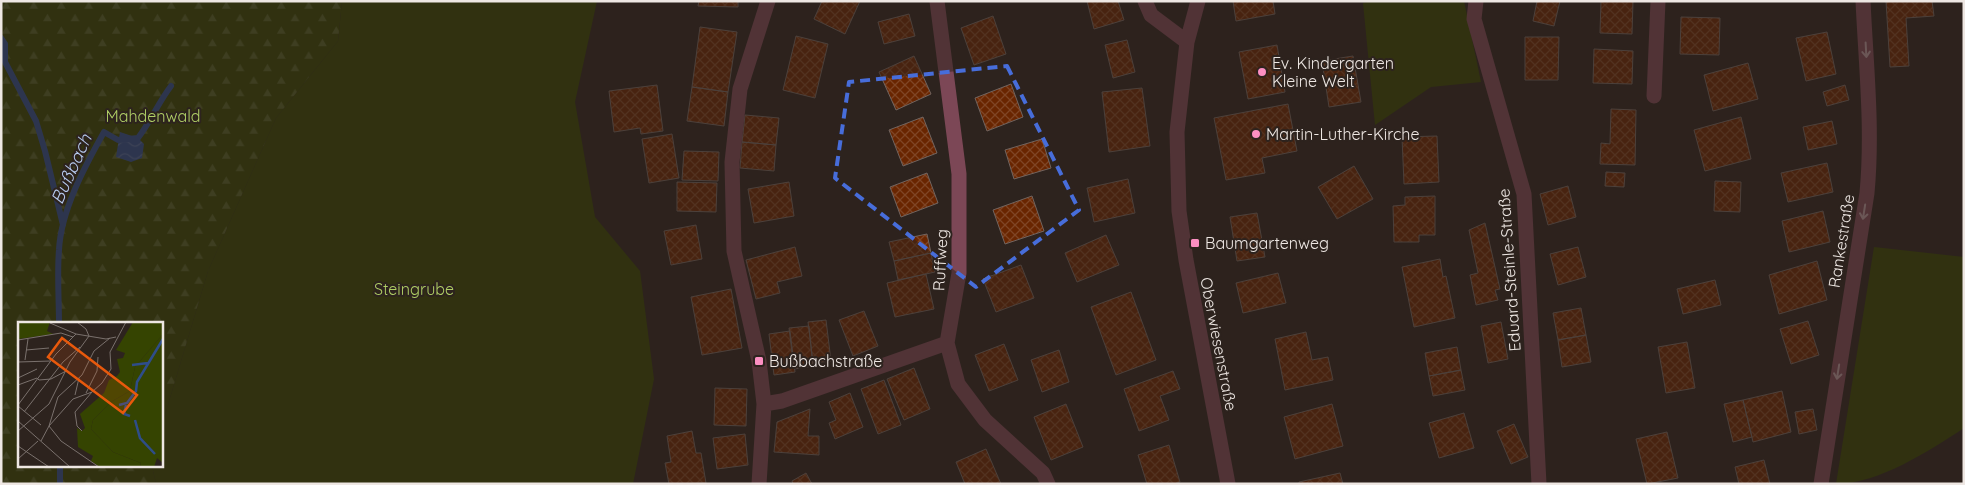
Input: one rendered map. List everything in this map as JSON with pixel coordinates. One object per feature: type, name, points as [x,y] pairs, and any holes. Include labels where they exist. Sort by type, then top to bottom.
[{"type":"street","points":[[759,484],[764,404],[759,361],[734,252],[732,162],[740,89],[768,1]]},
{"type":"street","name":"Ruffweg","points":[[937,1],[959,174],[959,273],[948,343],[958,384],[985,420],[1043,474],[1048,484]]},
{"type":"street","points":[[1146,1],[1151,15],[1187,42]]},
{"type":"street","name":"Oberwiesenstraße","points":[[1198,1],[1187,42],[1177,132],[1180,210],[1186,260],[1228,484]]},
{"type":"street","name":"Eduard-Steinle-Straße","points":[[1476,1],[1474,20],[1524,194],[1539,484]]},
{"type":"street","points":[[1654,96],[1658,1]]},
{"type":"street","name":"Rankestraße","points":[[1821,484],[1867,193],[1870,160],[1863,1]]},
{"type":"street","points":[[764,404],[782,401],[948,343]]},
{"type":"highlighted area","points":[[1007,66],[1079,210],[976,287],[835,178],[849,82]]},
{"type":"green space","name":"Mahdenwald","points":[[1,1],[342,1],[338,41],[276,118],[208,271],[162,425],[162,322],[18,322],[18,468],[152,468],[156,484],[1,484]]},
{"type":"green space","name":"Steingrube","points":[[342,1],[597,1],[575,102],[595,217],[640,271],[654,379],[633,484],[156,484],[152,468],[162,468],[162,425],[208,271],[276,118],[338,41]]},
{"type":"green space","points":[[1371,1],[1464,1],[1481,82],[1431,87],[1375,125],[1363,3]]},
{"type":"green space","points":[[1874,247],[1964,257],[1964,428],[1903,465],[1852,483],[1836,484]]},
{"type":"water","points":[[120,132],[138,138],[144,144],[142,158],[131,162],[116,157]]},
{"type":"building","points":[[699,1],[738,1],[738,7],[698,6]]},
{"type":"building","points":[[822,1],[860,1],[845,34],[814,19]]},
{"type":"building","points":[[1087,1],[1118,1],[1124,20],[1094,29]]},
{"type":"building","points":[[1233,1],[1273,1],[1275,14],[1236,21]]},
{"type":"building","points":[[1537,1],[1560,1],[1554,26],[1533,21]]},
{"type":"building","points":[[1601,1],[1633,1],[1632,34],[1600,33]]},
{"type":"building","points":[[1886,1],[1932,1],[1934,16],[1906,18],[1909,66],[1890,67]]},
{"type":"building","points":[[909,14],[915,36],[884,44],[878,22]]},
{"type":"building","points":[[993,16],[1006,54],[974,65],[961,28]]},
{"type":"building","points":[[1681,17],[1720,18],[1719,55],[1680,54]]},
{"type":"building","points":[[700,27],[737,32],[728,92],[692,87]]},
{"type":"building","points":[[1827,32],[1836,74],[1806,81],[1796,38]]},
{"type":"building","points":[[796,36],[828,44],[815,98],[783,90]]},
{"type":"building","points":[[1525,37],[1559,37],[1558,80],[1525,80]]},
{"type":"building","points":[[1127,40],[1135,72],[1113,78],[1105,45]]},
{"type":"building","name":"Ev. Kindergarten Kleine Welt","points":[[1277,45],[1285,92],[1248,99],[1239,52]]},
{"type":"building","points":[[1594,49],[1633,51],[1632,84],[1593,83]]},
{"type":"building","points":[[914,56],[931,94],[896,110],[879,72]]},
{"type":"building","points":[[1353,56],[1361,102],[1329,107],[1322,61]]},
{"type":"building","points":[[1748,63],[1758,99],[1713,111],[1704,75]]},
{"type":"building","points":[[1011,84],[1023,117],[987,131],[975,98]]},
{"type":"building","points":[[657,85],[663,131],[641,134],[640,128],[614,132],[609,91]]},
{"type":"building","points":[[1845,85],[1849,100],[1827,106],[1823,92]]},
{"type":"building","points":[[692,87],[728,92],[724,126],[687,121]]},
{"type":"building","points":[[1142,88],[1150,146],[1109,152],[1102,92]]},
{"type":"building","name":"Martin-Luther-Kirche","points":[[1288,104],[1297,151],[1262,158],[1265,173],[1226,180],[1214,118]]},
{"type":"building","points":[[1611,109],[1636,110],[1635,165],[1600,164],[1601,143],[1610,144]]},
{"type":"building","points":[[745,115],[779,118],[776,145],[742,142]]},
{"type":"building","points":[[923,117],[937,153],[903,166],[889,130]]},
{"type":"building","points":[[1741,117],[1751,159],[1705,171],[1694,130]]},
{"type":"building","points":[[1832,121],[1837,144],[1808,150],[1803,127]]},
{"type":"building","points":[[672,134],[679,178],[649,183],[642,139]]},
{"type":"building","points":[[1437,136],[1439,182],[1404,184],[1402,137]]},
{"type":"building","points":[[1042,139],[1051,168],[1014,179],[1005,150]]},
{"type":"building","points":[[742,142],[776,145],[774,171],[740,168]]},
{"type":"building","points":[[684,151],[719,152],[718,181],[682,180]]},
{"type":"building","points":[[1827,163],[1833,192],[1788,202],[1781,173]]},
{"type":"building","points":[[1354,166],[1373,199],[1337,219],[1318,187]]},
{"type":"building","points":[[1606,172],[1625,173],[1624,187],[1605,186]]},
{"type":"building","points":[[927,173],[938,203],[901,217],[890,187]]},
{"type":"building","points":[[1128,179],[1135,213],[1094,222],[1087,188]]},
{"type":"building","points":[[1715,181],[1741,182],[1740,212],[1714,211]]},
{"type":"building","points":[[677,182],[717,183],[716,212],[677,211]]},
{"type":"building","points":[[789,182],[794,216],[754,223],[748,189]]},
{"type":"building","points":[[1568,186],[1576,217],[1548,225],[1540,194]]},
{"type":"building","points":[[1032,196],[1044,231],[1005,244],[993,210]]},
{"type":"building","points":[[1435,196],[1435,235],[1419,235],[1419,242],[1394,242],[1393,206],[1405,205],[1405,197]]},
{"type":"building","points":[[1823,211],[1830,242],[1789,252],[1782,221]]},
{"type":"building","points":[[1257,213],[1265,257],[1237,261],[1230,217]]},
{"type":"building","points":[[1485,223],[1500,289],[1495,290],[1498,300],[1476,305],[1470,275],[1478,273],[1469,230]]},
{"type":"building","points":[[696,225],[702,259],[671,265],[664,231]]},
{"type":"building","points":[[927,234],[931,253],[894,261],[889,242]]},
{"type":"building","points":[[1106,235],[1119,265],[1077,282],[1065,253]]},
{"type":"building","points":[[795,247],[802,276],[777,282],[780,293],[756,299],[746,260]]},
{"type":"building","points":[[1578,247],[1586,277],[1558,285],[1550,254]]},
{"type":"building","points":[[931,253],[935,272],[898,280],[894,261]]},
{"type":"building","points":[[1440,259],[1443,277],[1446,276],[1455,318],[1414,327],[1402,267]]},
{"type":"building","points":[[1817,261],[1827,300],[1779,314],[1769,275]]},
{"type":"building","points":[[1021,265],[1034,298],[996,312],[983,279]]},
{"type":"building","points":[[1278,273],[1286,303],[1243,313],[1236,283]]},
{"type":"building","points":[[926,274],[934,309],[895,317],[887,283]]},
{"type":"building","points":[[1715,280],[1721,305],[1683,314],[1677,289]]},
{"type":"building","points":[[731,289],[742,348],[702,355],[691,297]]},
{"type":"building","points":[[1131,292],[1156,360],[1116,375],[1091,307]]},
{"type":"building","points":[[1581,308],[1586,335],[1558,340],[1553,313]]},
{"type":"building","points":[[864,311],[878,346],[853,356],[839,320]]},
{"type":"building","points":[[826,320],[831,361],[813,363],[808,322]]},
{"type":"building","points":[[1808,321],[1819,355],[1791,364],[1780,329]]},
{"type":"building","points":[[1501,322],[1508,359],[1488,363],[1481,326]]},
{"type":"building","points":[[809,326],[813,366],[794,369],[789,328]]},
{"type":"building","points":[[790,331],[795,372],[774,375],[769,334]]},
{"type":"building","points":[[1306,332],[1312,360],[1328,357],[1333,380],[1285,390],[1275,339]]},
{"type":"building","points":[[1586,335],[1591,362],[1562,367],[1558,340]]},
{"type":"building","points":[[1687,342],[1695,388],[1666,393],[1658,347]]},
{"type":"building","points":[[1004,344],[1018,380],[989,391],[975,355]]},
{"type":"building","points":[[1457,347],[1461,370],[1429,376],[1425,353]]},
{"type":"building","points":[[1059,350],[1069,382],[1042,392],[1031,360]]},
{"type":"building","points":[[914,368],[930,409],[904,420],[887,379]]},
{"type":"building","points":[[1461,370],[1465,390],[1433,396],[1429,376]]},
{"type":"building","points":[[1173,371],[1180,389],[1160,396],[1169,420],[1139,431],[1124,389]]},
{"type":"building","points":[[884,380],[901,425],[878,434],[861,389]]},
{"type":"building","points":[[715,388],[747,389],[746,426],[714,425]]},
{"type":"building","points":[[1782,391],[1791,432],[1753,442],[1743,400]]},
{"type":"building","points":[[850,393],[863,427],[835,439],[829,423],[836,420],[829,402]]},
{"type":"building","points":[[1743,400],[1752,437],[1733,442],[1724,404]]},
{"type":"building","points":[[1066,404],[1083,447],[1051,460],[1034,417]]},
{"type":"building","points":[[1332,404],[1343,446],[1295,459],[1284,417]]},
{"type":"building","points":[[810,409],[808,436],[819,436],[819,455],[774,452],[777,422]]},
{"type":"building","points":[[1813,409],[1817,430],[1799,434],[1795,412]]},
{"type":"building","points":[[1464,413],[1474,448],[1439,458],[1429,423]]},
{"type":"building","points":[[1514,424],[1528,457],[1511,464],[1497,431]]},
{"type":"building","points":[[692,431],[696,453],[701,453],[706,483],[669,484],[665,463],[671,462],[667,436]]},
{"type":"building","points":[[1667,432],[1678,478],[1647,484],[1636,439]]},
{"type":"building","points":[[745,434],[748,465],[717,469],[713,438]]},
{"type":"building","points":[[1169,445],[1180,482],[1174,484],[1147,484],[1138,455]]},
{"type":"building","points":[[986,449],[1001,484],[965,484],[956,462]]},
{"type":"building","points":[[1764,460],[1770,484],[1739,484],[1735,467]]},
{"type":"building","points":[[806,473],[812,484],[793,484],[792,481]]},
{"type":"building","points":[[1340,473],[1343,484],[1299,484],[1299,482]]},
{"type":"waterway","name":"Bußbach","points":[[1,38],[5,44],[5,62],[36,121],[63,225]]},
{"type":"waterway","name":"Bußbach","points":[[59,322],[58,268],[61,235],[69,204],[82,174],[104,132],[118,140],[138,138],[171,86]]},
{"type":"waterway","name":"Bußbach","points":[[60,468],[60,484]]},
{"type":"place","name":"Ev. Kindergarten Kleine Welt","points":[[1262,72]]},
{"type":"place","name":"Martin-Luther-Kirche","points":[[1256,134]]},
{"type":"place","name":"Baumgartenweg","points":[[1195,243]]},
{"type":"place","name":"Bußbachstraße","points":[[759,361]]}]
